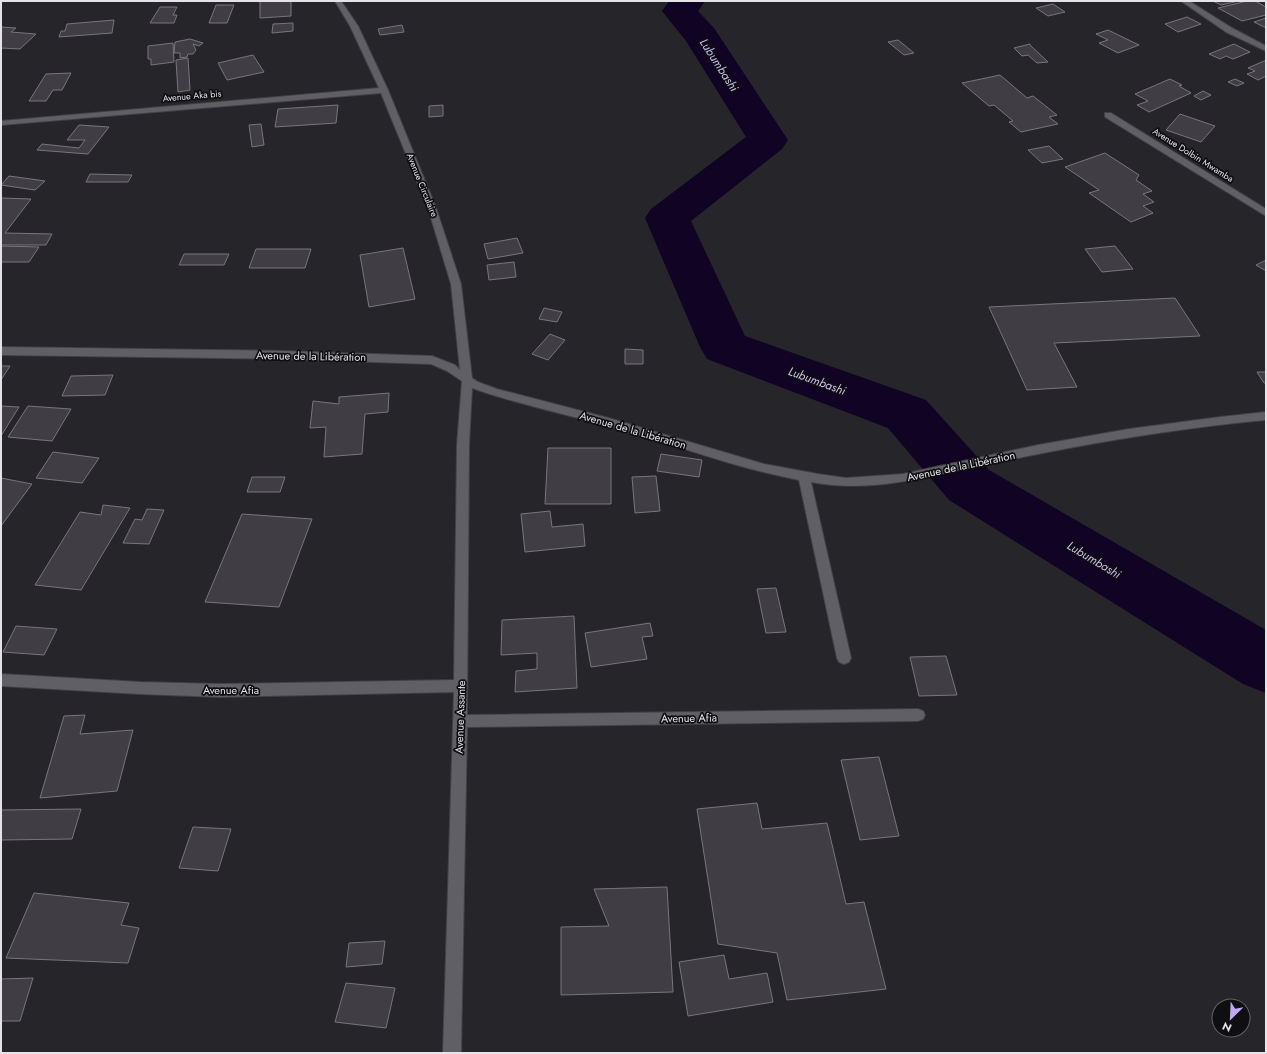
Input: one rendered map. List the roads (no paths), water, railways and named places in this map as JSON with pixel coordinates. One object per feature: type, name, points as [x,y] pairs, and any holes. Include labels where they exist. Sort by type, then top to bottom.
[{"type":"street","name":"Avenue Circulaire","points":[[338,1],[354,26],[384,90],[402,138],[432,208],[456,284],[467,381]]},
{"type":"street","points":[[1184,1],[1229,30],[1266,49]]},
{"type":"street","name":"Avenue Aka bis","points":[[1,123],[384,90]]},
{"type":"street","name":"Avenue Dolbin Mwamba","points":[[1108,115],[1266,213]]},
{"type":"street","name":"Avenue de la Libération","points":[[1,351],[422,358],[446,365],[474,385],[494,392],[628,428],[741,461],[804,476],[846,482],[903,478],[1020,453],[1136,433],[1266,416]]},
{"type":"street","name":"Avenue Assante","points":[[452,1053],[461,686],[463,445],[467,381]]},
{"type":"street","points":[[804,476],[844,658]]},
{"type":"street","name":"Avenue Afia","points":[[1,680],[95,687],[186,690],[294,690],[461,686]]},
{"type":"street","name":"Avenue Afia","points":[[460,721],[918,716]]},
{"type":"waterway","name":"Lubumbashi","points":[[688,1],[679,11],[701,36],[768,140],[667,218],[725,347],[907,414],[969,485],[1266,664]]}]
